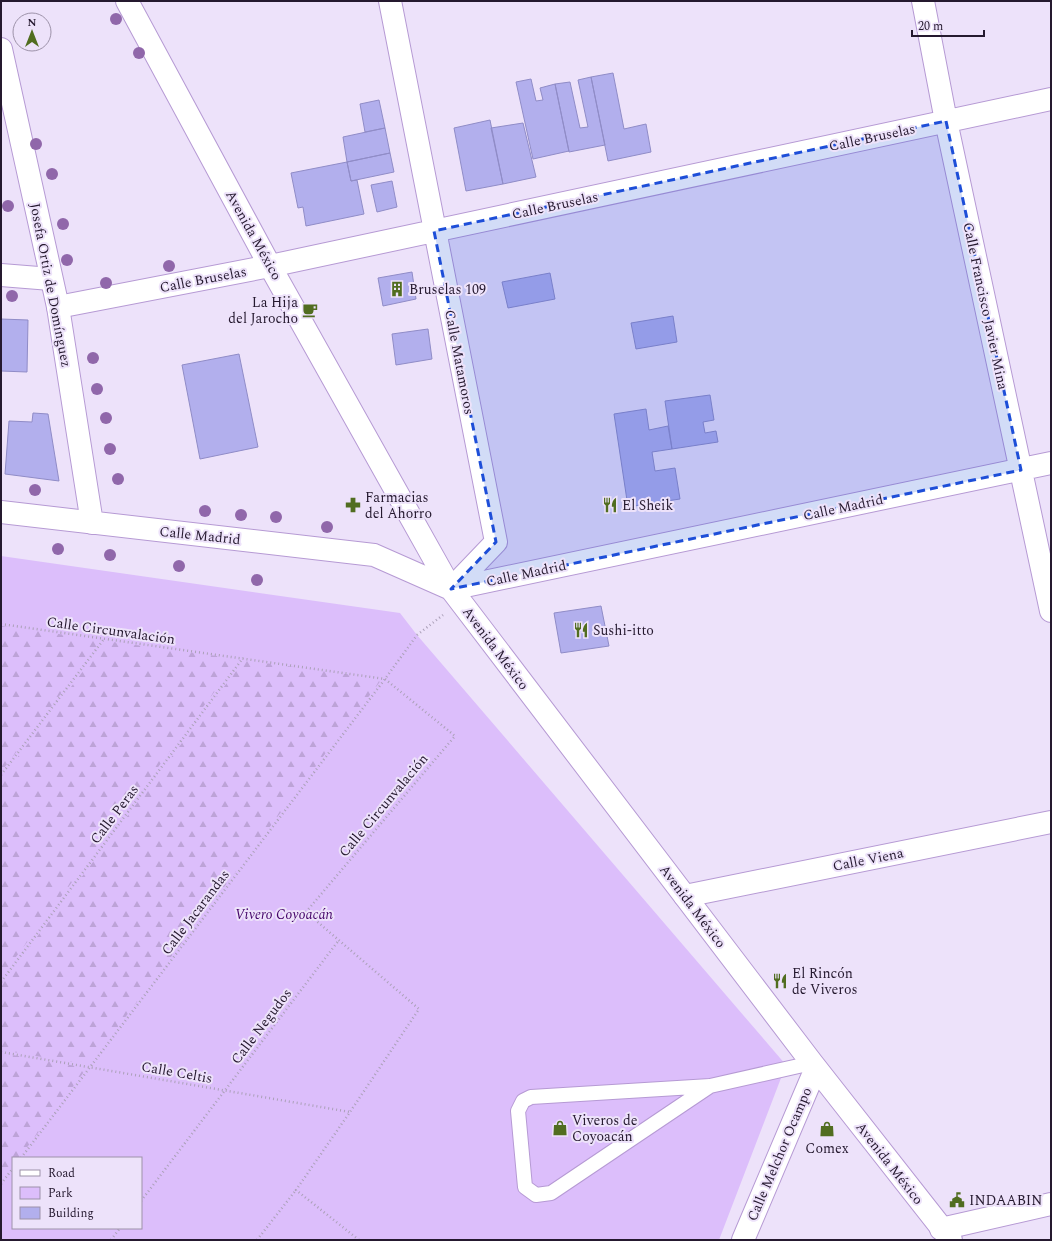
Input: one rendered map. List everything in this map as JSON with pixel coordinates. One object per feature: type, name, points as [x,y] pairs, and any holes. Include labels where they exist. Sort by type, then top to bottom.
[{"type":"street","name":"Avenida México","points":[[127,1],[270,266],[456,595],[814,1065],[946,1234]]},
{"type":"street","name":"Calle Matamoros","points":[[390,1],[496,542],[456,595]]},
{"type":"street","name":"Calle Francisco Javier Mina","points":[[923,1],[946,121],[1051,611]]},
{"type":"street","name":"Josefa Ortiz de Domínguez","points":[[1,49],[58,307],[92,523]]},
{"type":"street","name":"Calle Bruselas","points":[[58,307],[270,266],[1051,99]]},
{"type":"street","points":[[1,274],[51,279]]},
{"type":"street","name":"Calle Madrid","points":[[1,512],[374,555],[456,595],[1051,463]]},
{"type":"street","name":"Calle Viena","points":[[685,896],[1051,822]]},
{"type":"street","name":"Calle Melchor Ocampo","points":[[743,1240],[814,1065]]},
{"type":"street","points":[[946,1234],[1051,1204]]},
{"type":"lane","points":[[710,1086],[551,1193],[536,1194],[525,1187],[518,1111],[523,1101],[531,1097],[710,1086],[814,1065]]},
{"type":"path","name":"Calle Jacarandas","points":[[22,1157],[417,634],[456,595]]},
{"type":"path","name":"Calle Circunvalación","points":[[1,624],[385,678],[455,736],[306,912],[418,1009],[296,1190],[257,1240]]},
{"type":"path","points":[[1,775],[104,639]]},
{"type":"path","name":"Calle Peras","points":[[1,982],[243,658]]},
{"type":"path","name":"Calle Negudos","points":[[142,1200],[339,940]]},
{"type":"path","name":"Calle Celtis","points":[[1,1052],[350,1112]]},
{"type":"path","points":[[1,1184],[12,1169]]},
{"type":"path","points":[[296,1190],[359,1240]]},
{"type":"path","points":[[111,1240],[119,1229]]},
{"type":"highlighted area","points":[[946,121],[1021,470],[451,589],[496,542],[434,231]]},
{"type":"green space","name":"Vivero Coyoacán","points":[[1,556],[400,613],[417,635],[786,1065],[719,1240],[1,1240]]},
{"type":"green space","points":[[1,626],[102,640],[1,772]]},
{"type":"green space","points":[[106,641],[239,659],[1,977],[1,779]]},
{"type":"green space","points":[[244,660],[382,679],[89,1065],[1,1050],[1,985]]},
{"type":"green space","points":[[1,1053],[87,1068],[20,1157],[12,1157],[12,1166],[1,1181]]},
{"type":"building","points":[[613,73],[624,129],[646,124],[651,152],[608,161],[591,77]]},
{"type":"building","points":[[591,77],[605,145],[569,152],[555,84],[570,82],[580,128],[588,127],[578,80]]},
{"type":"building","points":[[531,79],[536,101],[543,100],[540,88],[555,84],[569,151],[533,159],[516,82]]},
{"type":"building","points":[[379,100],[385,128],[365,132],[360,104]]},
{"type":"building","points":[[490,120],[503,184],[466,191],[454,128]]},
{"type":"building","points":[[523,123],[536,177],[503,184],[491,128]]},
{"type":"building","points":[[385,128],[390,153],[347,162],[343,137]]},
{"type":"building","points":[[390,153],[394,172],[351,181],[347,162]]},
{"type":"building","points":[[347,162],[351,181],[357,180],[364,214],[306,226],[303,207],[298,208],[291,173]]},
{"type":"building","points":[[392,181],[397,207],[377,212],[371,185]]},
{"type":"building","name":"Bruselas 109","points":[[412,272],[416,299],[383,306],[378,278]]},
{"type":"building","points":[[550,273],[555,299],[508,308],[502,282]]},
{"type":"building","points":[[673,316],[677,342],[636,349],[631,323]]},
{"type":"building","points":[[1,319],[28,320],[27,372],[1,371]]},
{"type":"building","points":[[428,329],[432,359],[396,365],[392,334]]},
{"type":"building","points":[[239,354],[258,447],[200,459],[182,365]]},
{"type":"building","points":[[710,395],[714,420],[703,422],[705,433],[716,431],[718,442],[672,449],[665,401]]},
{"type":"building","points":[[646,409],[649,430],[668,426],[672,449],[652,452],[655,471],[675,468],[680,499],[628,507],[614,414]]},
{"type":"building","points":[[33,413],[48,414],[59,481],[5,474],[9,421],[32,422]]},
{"type":"building","name":"Sushi-itto","points":[[601,606],[609,646],[561,653],[554,613]]},
{"type":"place","name":"Bruselas 109","points":[[397,289]]},
{"type":"place","name":"La Hija del Jarocho","points":[[310,310]]},
{"type":"place","name":"Farmacias del Ahorro","points":[[353,505]]},
{"type":"place","name":"El Sheik","points":[[610,505]]},
{"type":"place","name":"Sushi-itto","points":[[581,630]]},
{"type":"place","name":"El Rincón de Viveros","points":[[780,981]]},
{"type":"place","name":"Viveros de Coyoacán","points":[[560,1128]]},
{"type":"place","name":"Comex","points":[[827,1129]]},
{"type":"place","name":"INDAABIN","points":[[957,1200]]}]
